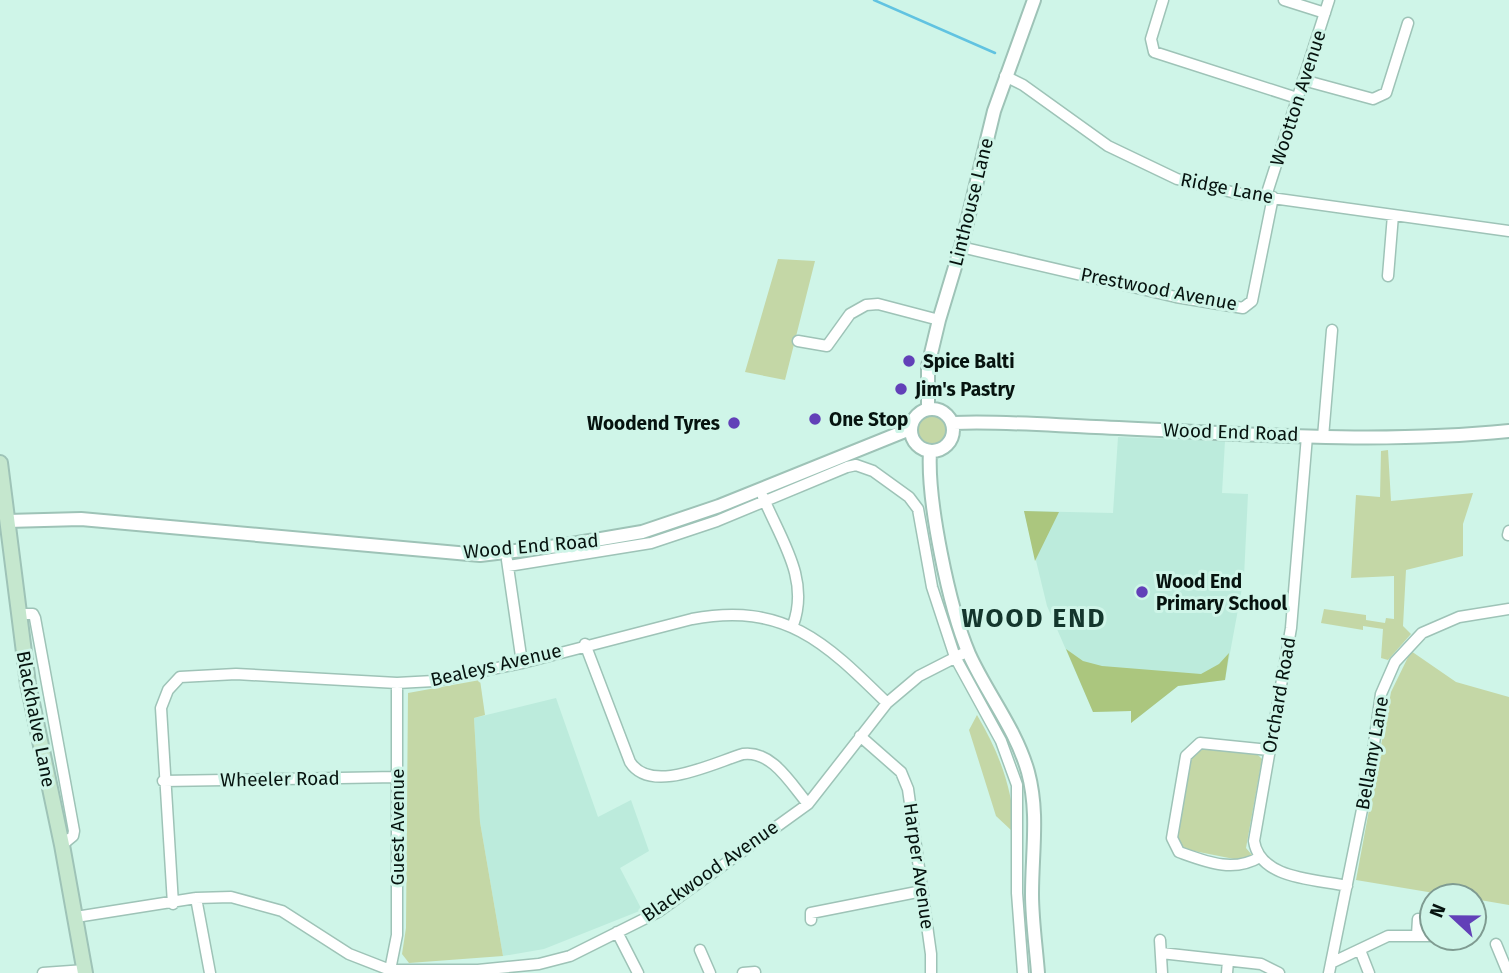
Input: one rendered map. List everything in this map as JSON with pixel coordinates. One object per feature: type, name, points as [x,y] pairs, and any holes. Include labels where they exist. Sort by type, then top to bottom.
[{"type":"main road","name":"Blackhalve Lane","points":[[0,463],[4,521],[32,706],[62,845],[85,972]]},
{"type":"street","name":"Linthouse Lane","points":[[928,408],[928,366],[939,320],[961,247],[1005,76],[1034,0]]},
{"type":"street","points":[[1163,0],[1151,39],[1154,52],[1297,98]]},
{"type":"street","points":[[1284,0],[1325,13]]},
{"type":"street","name":"Wootton Avenue","points":[[1270,197],[1297,98],[1329,0]]},
{"type":"street","points":[[1303,80],[1373,99],[1380,97],[1385,93],[1408,23]]},
{"type":"street","name":"Ridge Lane","points":[[1005,76],[1023,85],[1108,146],[1144,165],[1201,186],[1509,231]]},
{"type":"street","name":"Prestwood Avenue","points":[[961,247],[1176,297],[1243,308],[1252,301],[1270,197]]},
{"type":"street","points":[[1388,276],[1393,215]]},
{"type":"street","points":[[798,341],[827,346],[850,314],[866,305],[878,304],[939,320]]},
{"type":"street","points":[[1323,436],[1332,330]]},
{"type":"street","points":[[928,408],[942,410],[953,423],[949,443],[939,450],[930,451],[917,445],[910,429],[918,414],[928,408]]},
{"type":"street","name":"Wood End Road","points":[[953,423],[1008,422],[1307,436],[1430,438],[1509,431]]},
{"type":"street","name":"Wood End Road","points":[[4,521],[81,519],[480,555],[566,545],[642,532],[684,519],[910,429]]},
{"type":"street","name":"Orchard Road","points":[[1260,857],[1254,841],[1291,628],[1307,436]]},
{"type":"street","points":[[930,451],[936,523],[968,652],[1013,733],[1031,784],[1035,820],[1032,894],[1038,973]]},
{"type":"street","points":[[508,566],[651,543],[765,502],[856,465],[873,471],[909,497],[921,517],[932,587],[955,657],[1001,741],[1017,785],[1017,893],[1023,973]]},
{"type":"street","points":[[760,489],[799,581],[800,601],[793,625]]},
{"type":"street","points":[[505,551],[522,663]]},
{"type":"street","name":"Bellamy Lane","points":[[1330,968],[1371,765],[1381,694],[1395,662],[1422,633],[1459,617],[1508,611]]},
{"type":"street","name":"Bealeys Avenue","points":[[173,904],[163,781],[161,708],[168,690],[180,677],[236,674],[397,683],[433,681],[522,663],[586,644],[717,614],[766,617],[793,625],[831,649],[887,703]]},
{"type":"street","points":[[586,644],[629,762],[639,773],[660,779],[743,754],[757,754],[777,768],[808,803]]},
{"type":"street","name":"Blackwood Avenue","points":[[76,917],[173,904],[196,898],[242,898],[272,907],[302,922],[349,954],[390,970],[478,971],[539,964],[570,956],[658,912],[808,803],[887,703],[919,676],[968,652]]},
{"type":"street","name":"Guest Avenue","points":[[390,970],[397,935],[397,683]]},
{"type":"street","name":"Harper Avenue","points":[[860,736],[901,772],[908,789],[932,954],[931,973]]},
{"type":"street","points":[[1269,750],[1200,743],[1191,748],[1186,756],[1172,838],[1179,852],[1227,865],[1244,866],[1260,857],[1274,870],[1347,886]]},
{"type":"street","name":"Wheeler Road","points":[[163,781],[397,777]]},
{"type":"street","points":[[811,920],[811,912],[922,891]]},
{"type":"street","points":[[196,898],[210,973]]},
{"type":"street","points":[[617,932],[638,973]]},
{"type":"street","points":[[1330,968],[1388,936],[1418,935]]},
{"type":"street","points":[[1160,940],[1163,973]]},
{"type":"street","points":[[1496,944],[1508,973]]},
{"type":"street","points":[[700,950],[710,973]]},
{"type":"street","points":[[1360,950],[1369,973]]},
{"type":"street","points":[[1161,953],[1261,964],[1279,973]]},
{"type":"street","points":[[1227,973],[1228,961]]},
{"type":"street","points":[[743,973],[755,969]]},
{"type":"street","points":[[43,973],[85,972]]},
{"type":"shaded area","points":[[778,259],[815,261],[785,380],[745,372]]},
{"type":"shaded area","points":[[932,414],[944,418],[948,430],[944,442],[932,446],[920,442],[916,430],[920,418]]},
{"type":"shaded area","name":"Wood End Primary School","points":[[1118,437],[1225,441],[1222,493],[1248,494],[1244,577],[1225,680],[1178,686],[1131,723],[1131,711],[1093,712],[1047,606],[1024,511],[1113,513]]},
{"type":"shaded area","points":[[1388,450],[1391,501],[1473,493],[1463,524],[1463,556],[1406,570],[1403,626],[1411,634],[1388,660],[1381,658],[1383,629],[1363,626],[1363,630],[1321,623],[1324,609],[1366,615],[1366,620],[1385,623],[1386,618],[1394,619],[1394,576],[1351,578],[1356,495],[1380,497],[1381,451]]},
{"type":"shaded area","points":[[1411,651],[1456,682],[1509,697],[1509,905],[1488,901],[1488,882],[1418,882],[1418,890],[1356,880],[1391,692]]},
{"type":"shaded area","points":[[480,680],[485,715],[474,718],[480,822],[503,956],[409,963],[402,954],[406,928],[408,693]]},
{"type":"shaded area","points":[[556,698],[598,817],[631,800],[649,851],[620,868],[642,910],[544,949],[503,956],[480,822],[474,718]]},
{"type":"shaded area","points":[[977,715],[992,742],[1007,783],[1015,828],[1012,831],[996,816],[969,730]]},
{"type":"shaded area","points":[[1205,748],[1257,754],[1262,759],[1246,848],[1252,855],[1244,861],[1184,849],[1177,836],[1192,756]]},
{"type":"green space","points":[[1024,511],[1059,512],[1035,561]]},
{"type":"green space","points":[[1066,649],[1083,661],[1102,666],[1201,674],[1219,664],[1229,653],[1225,680],[1178,686],[1131,723],[1131,711],[1093,712]]},
{"type":"waterway","points":[[874,0],[995,53]]},
{"type":"place","name":"Spice Balti","points":[[909,361]]},
{"type":"place","name":"Jim's Pastry","points":[[901,389]]},
{"type":"place","name":"One Stop","points":[[815,419]]},
{"type":"place","name":"Woodend Tyres","points":[[734,423]]},
{"type":"place","name":"Wood End Primary School","points":[[1142,592]]},
{"type":"district","name":"WOOD END","points":[[1034,618]]}]
